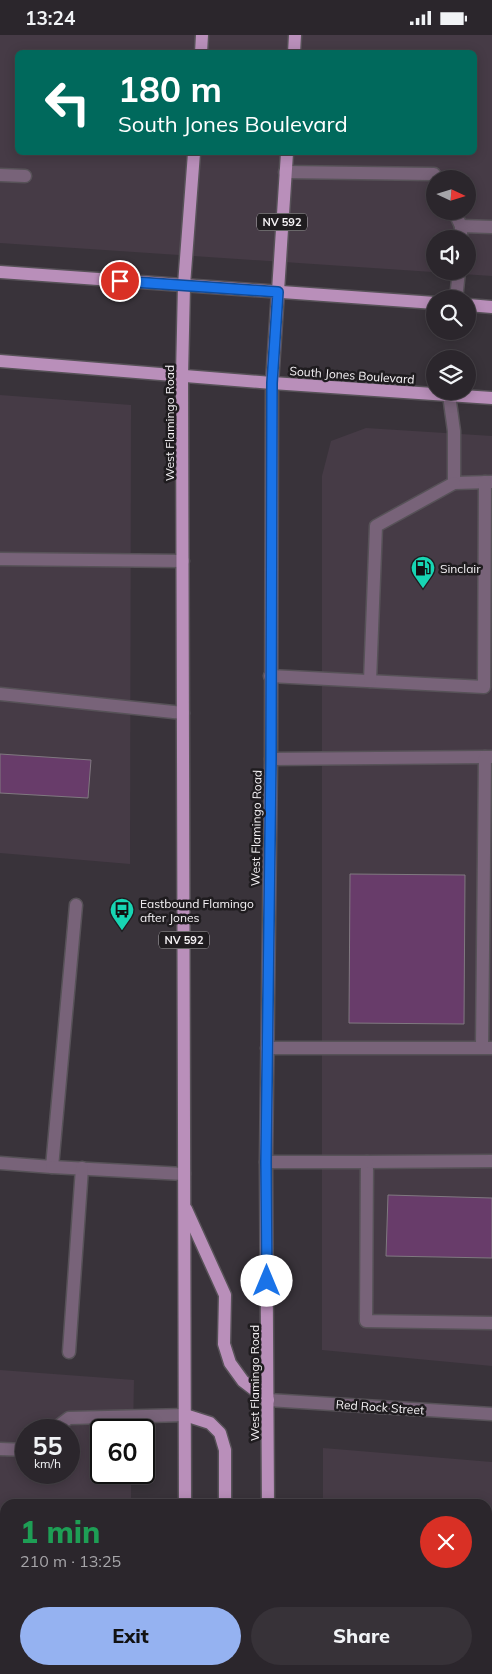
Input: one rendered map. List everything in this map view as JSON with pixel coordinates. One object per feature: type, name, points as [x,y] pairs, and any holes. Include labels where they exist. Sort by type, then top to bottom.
[{"type":"main road","points":[[200,50],[202,35]]},
{"type":"main road","points":[[294,50],[295,35]]},
{"type":"main road","name":"West Flamingo Road","points":[[185,1499],[182,376],[184,285],[194,155]]},
{"type":"main road","name":"West Flamingo Road","points":[[268,1499],[266,1162],[271,759],[272,383],[287,155]]},
{"type":"main road","points":[[0,272],[426,302]]},
{"type":"main road","points":[[476,306],[492,307]]},
{"type":"main road","name":"South Jones Boulevard","points":[[0,361],[426,393]]},
{"type":"main road","name":"South Jones Boulevard","points":[[476,397],[492,398]]},
{"type":"main road","points":[[184,1204],[225,1295],[224,1344],[230,1363],[243,1381],[268,1400]]},
{"type":"main road","points":[[185,1415],[210,1423],[220,1433],[225,1449],[225,1499]]},
{"type":"street","points":[[285,172],[426,173]]},
{"type":"street","points":[[0,175],[24,176]]},
{"type":"street","points":[[458,220],[461,230]]},
{"type":"street","points":[[461,226],[492,227]]},
{"type":"street","points":[[450,400],[454,431],[454,483]]},
{"type":"street","points":[[270,676],[484,687],[488,482],[454,483],[376,525],[370,681]]},
{"type":"street","points":[[0,559],[183,561]]},
{"type":"street","points":[[0,694],[183,713]]},
{"type":"street","points":[[267,1048],[487,1048],[488,757],[271,759]]},
{"type":"street","points":[[52,1167],[76,905]]},
{"type":"street","points":[[266,1162],[492,1161]]},
{"type":"street","points":[[367,1162],[366,1321],[492,1323]]},
{"type":"street","points":[[0,1163],[184,1173]]},
{"type":"street","points":[[69,1352],[82,1168]]},
{"type":"street","name":"Red Rock Street","points":[[268,1400],[492,1414]]},
{"type":"street","points":[[67,1419],[69,1417],[185,1415]]},
{"type":"street","points":[[0,1449],[15,1450]]},
{"type":"shaded area","points":[[0,35],[492,35],[492,276],[476,275],[476,230],[426,230],[426,272],[0,243]]},
{"type":"shaded area","points":[[0,395],[131,405],[130,864],[0,853]]},
{"type":"shaded area","points":[[366,428],[492,436],[492,1366],[322,1350],[322,476],[331,441]]},
{"type":"shaded area","points":[[0,1370],[134,1380],[133,1419],[90,1419],[90,1484],[131,1484],[131,1499],[0,1499]]},
{"type":"shaded area","points":[[323,1448],[492,1462],[492,1499],[323,1499]]},
{"type":"building","points":[[0,754],[91,760],[88,798],[0,793]]},
{"type":"building","points":[[350,874],[465,875],[464,1024],[349,1023]]},
{"type":"building","points":[[388,1195],[492,1198],[492,1258],[386,1256]]},
{"type":"place","name":"Sinclair","points":[[423,589]]},
{"type":"place","name":"Eastbound Flamingo after Jones","points":[[122,931]]},
{"type":"route","points":[[120,281],[278,292],[272,383],[271,759],[266,1162],[267,1281]]}]
